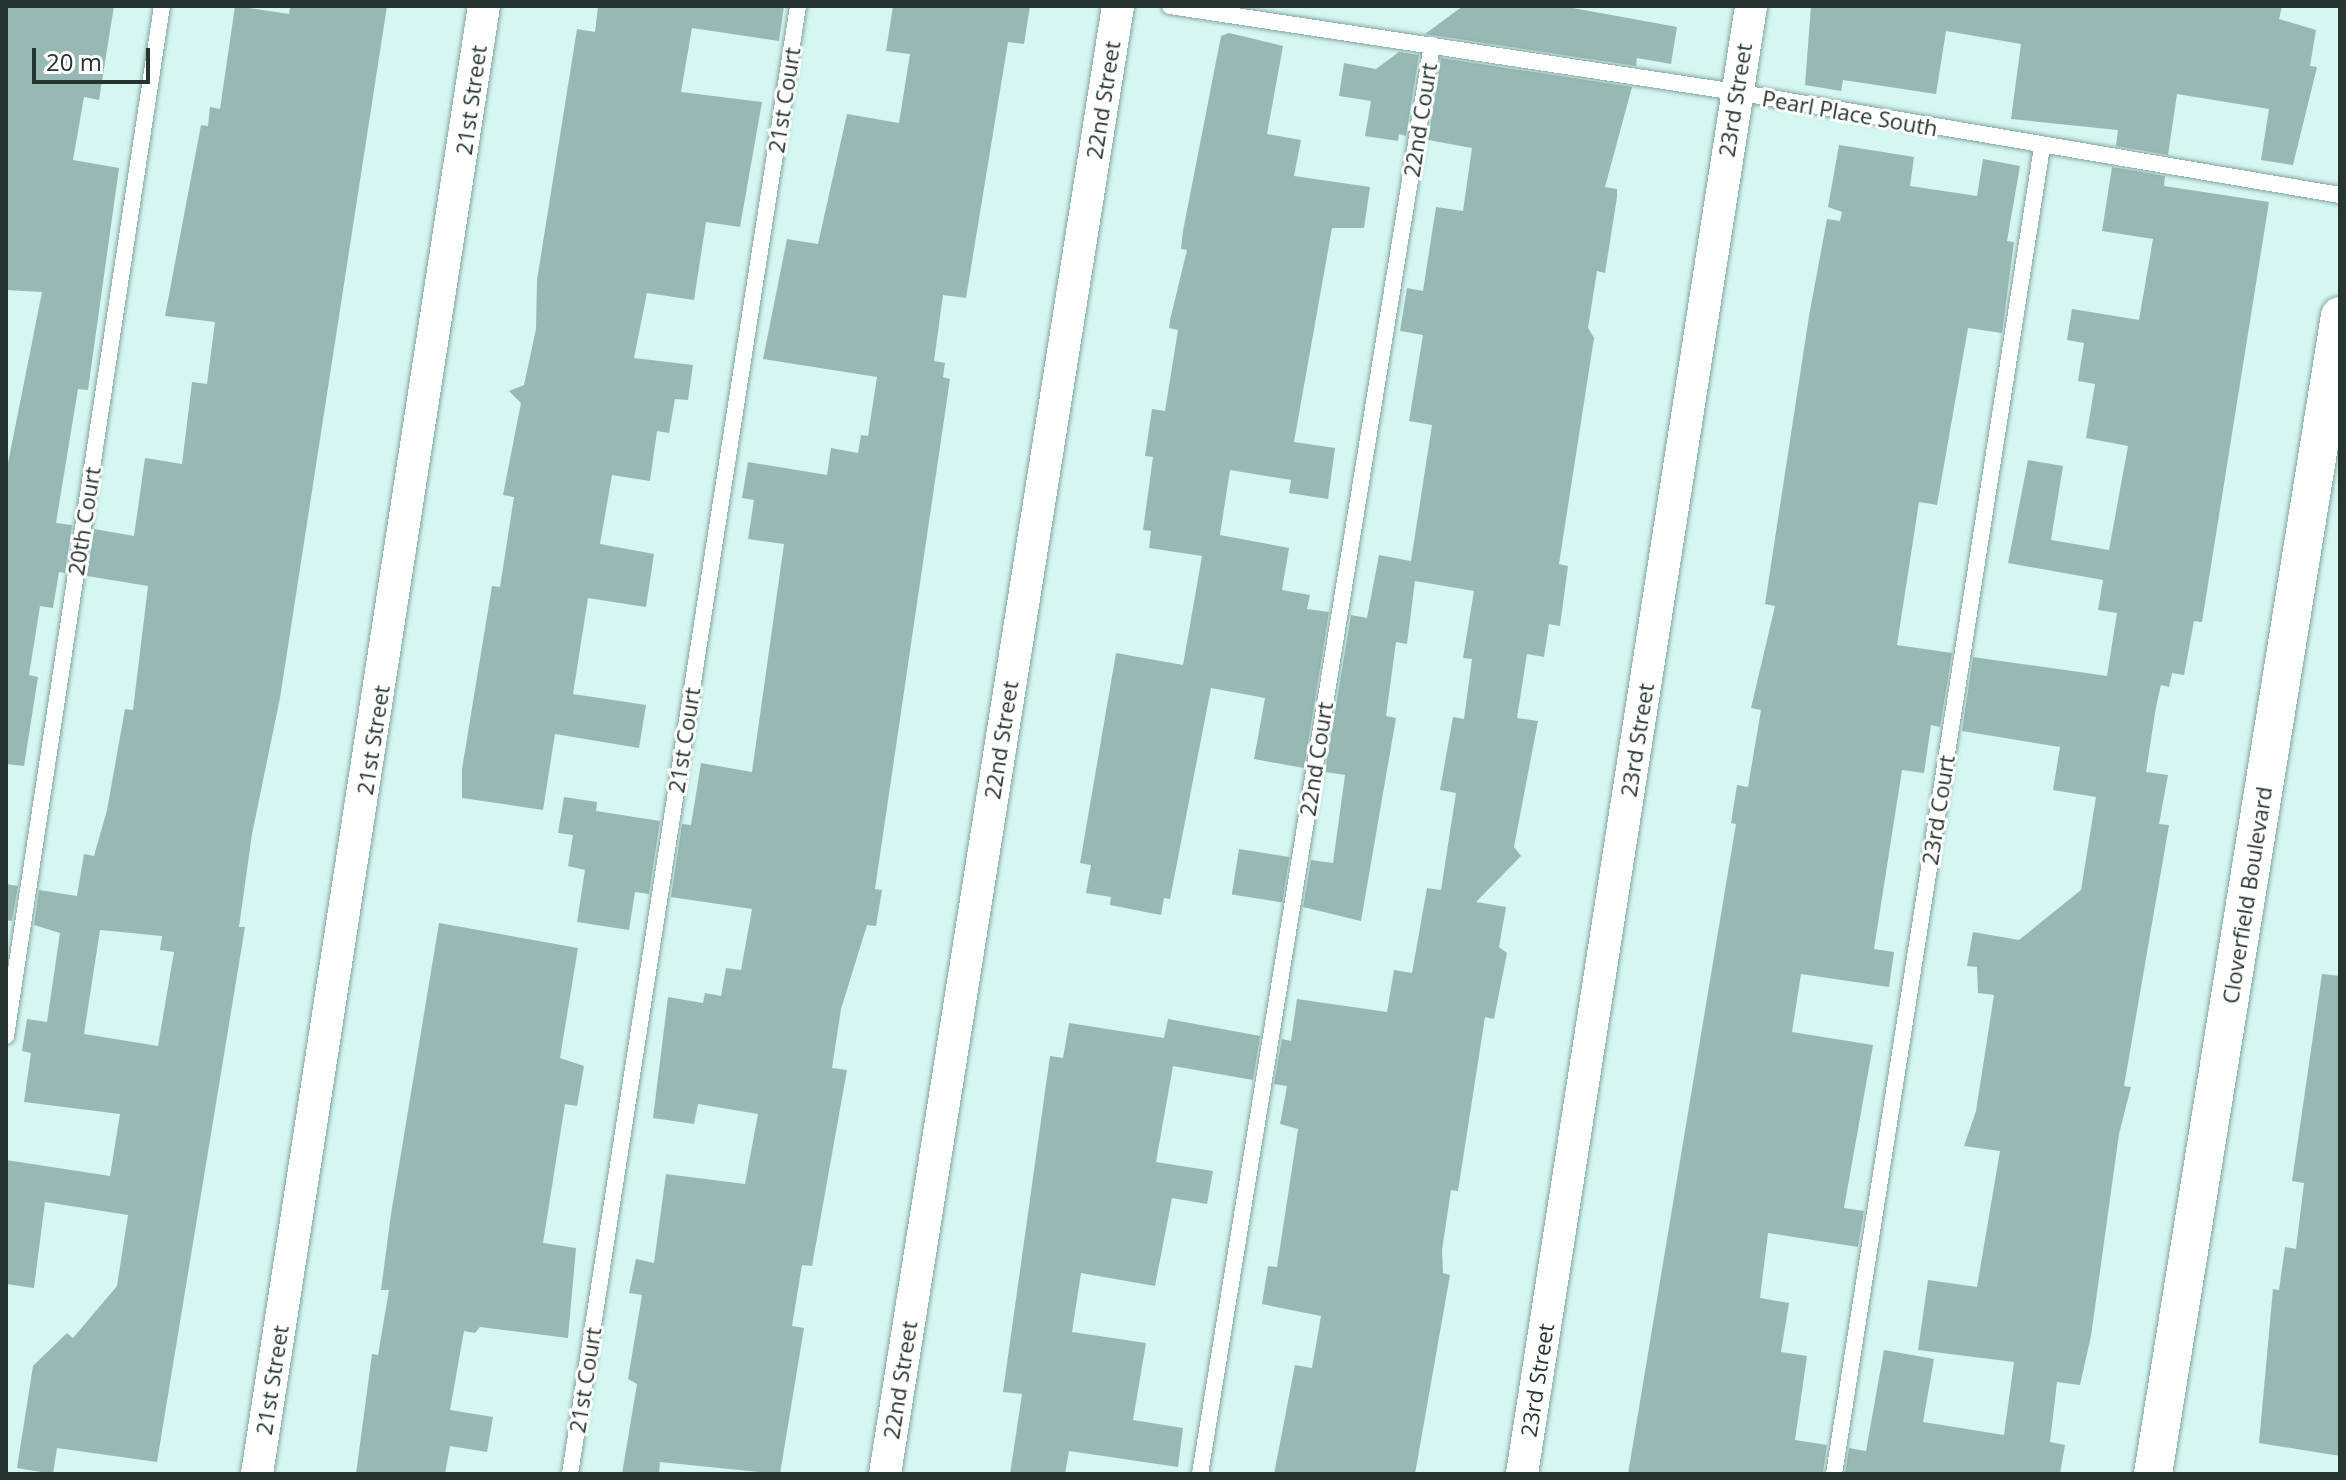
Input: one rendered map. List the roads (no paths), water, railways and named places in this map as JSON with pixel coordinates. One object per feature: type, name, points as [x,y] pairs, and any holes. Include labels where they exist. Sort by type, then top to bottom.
[{"type":"street","name":"21st Street","points":[[257,1474],[484,6]]},
{"type":"street","name":"22nd Street","points":[[885,1474],[1118,6]]},
{"type":"street","name":"23rd Street","points":[[1522,1474],[1751,6]]},
{"type":"street","name":"Cloverfield Boulevard","points":[[2153,1474],[2340,316]]},
{"type":"lane","name":"20th Court","points":[[6,1036],[162,6]]},
{"type":"lane","name":"21st Court","points":[[570,1474],[798,6]]},
{"type":"lane","name":"Pearl Place South","points":[[1170,6],[1736,92],[2042,147],[2340,195]]},
{"type":"lane","name":"22nd Court","points":[[1200,1474],[1432,45]]},
{"type":"lane","name":"23rd Court","points":[[1834,1474],[2042,147]]}]
